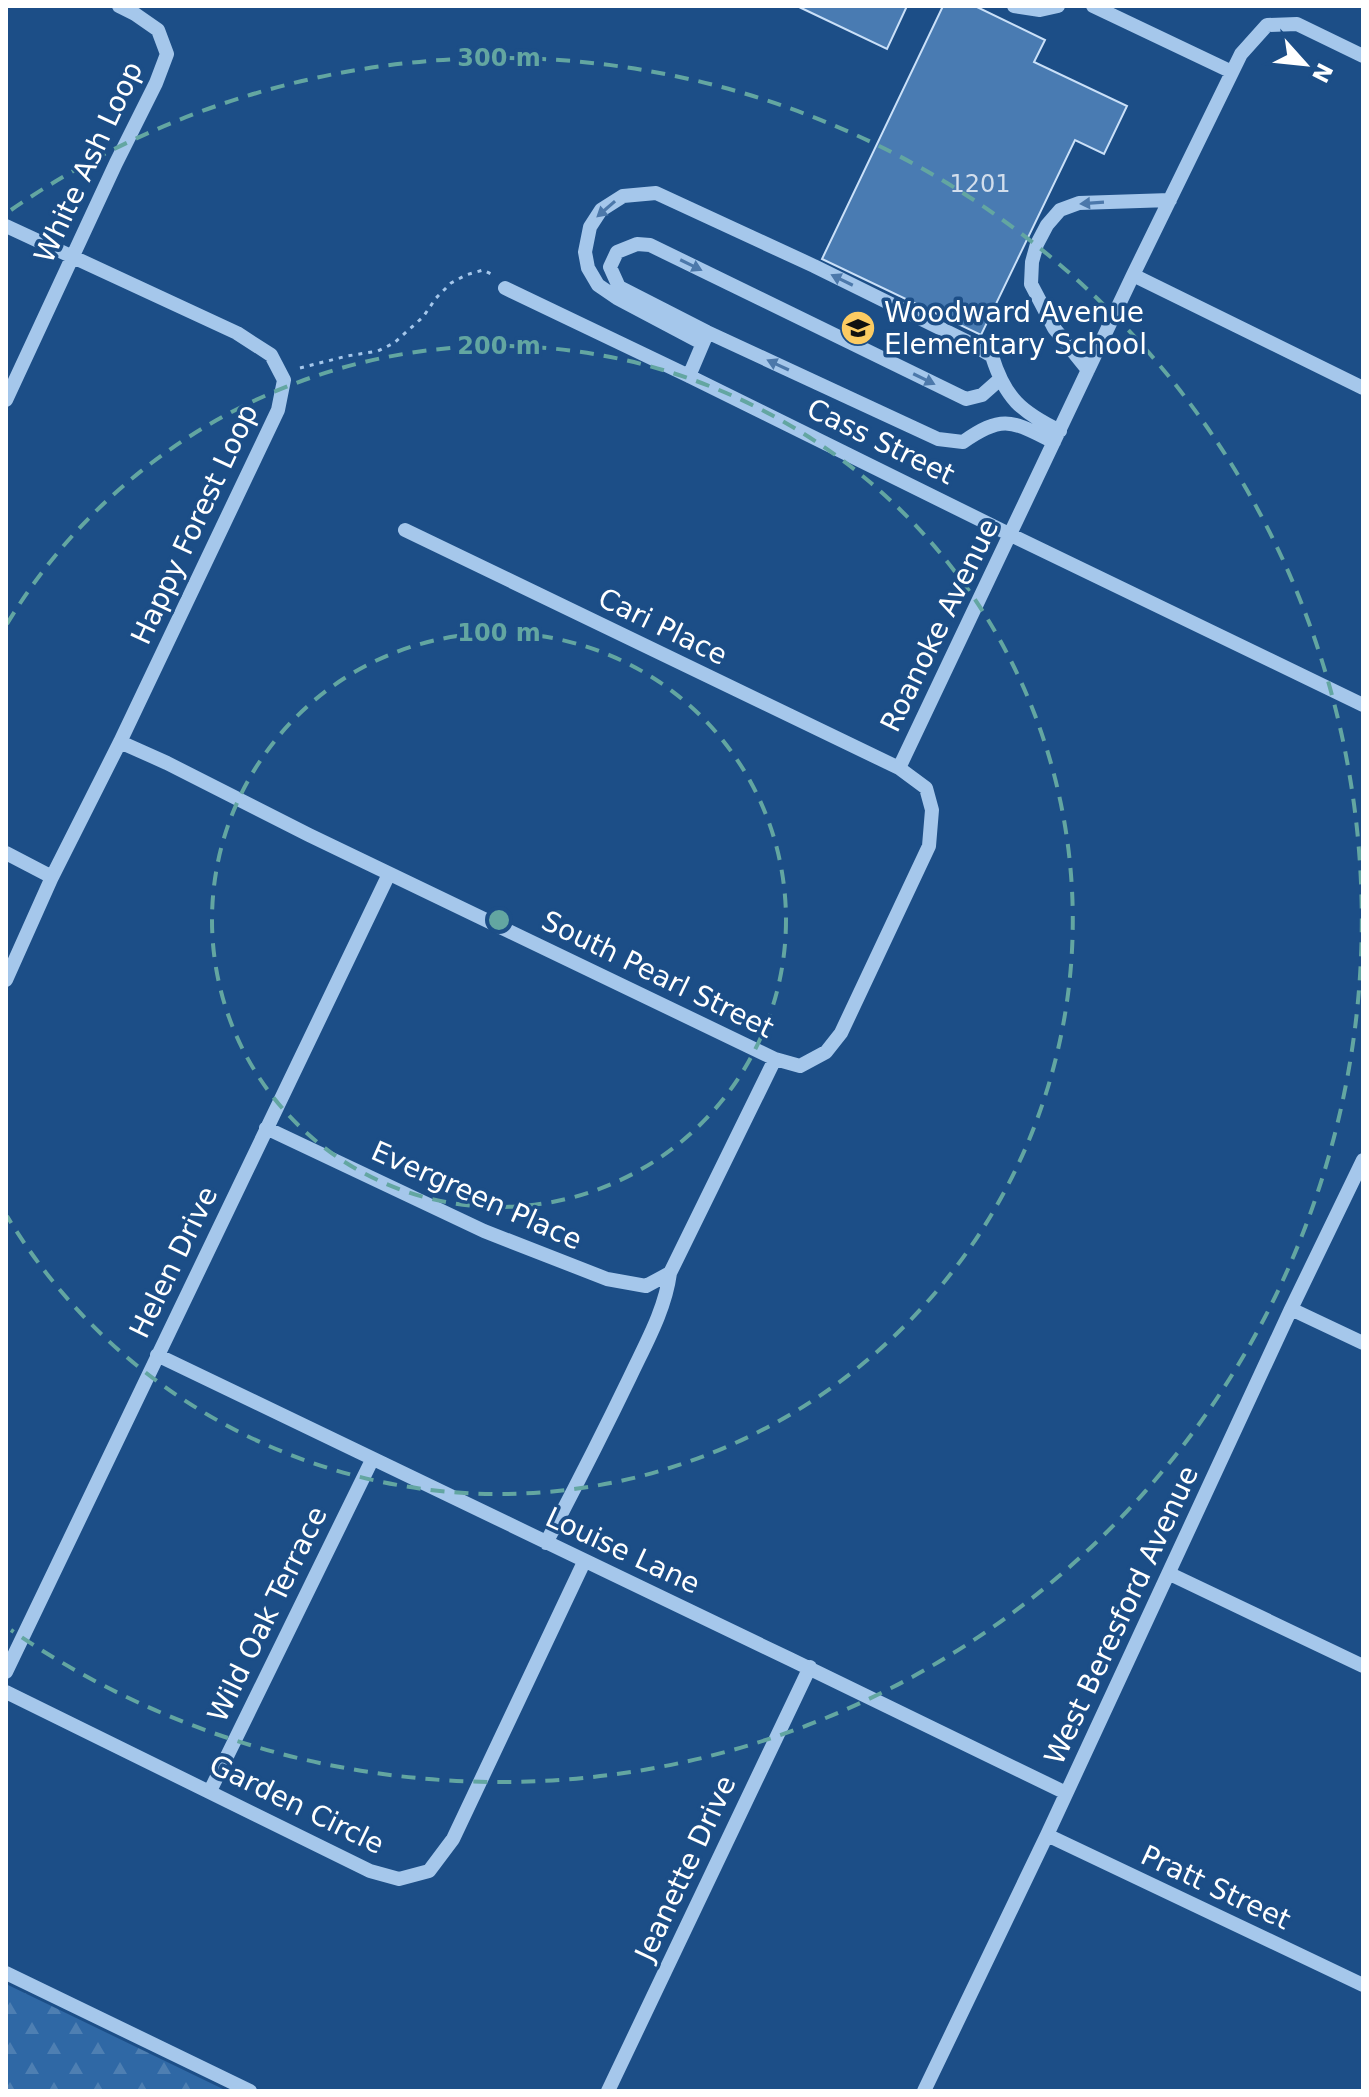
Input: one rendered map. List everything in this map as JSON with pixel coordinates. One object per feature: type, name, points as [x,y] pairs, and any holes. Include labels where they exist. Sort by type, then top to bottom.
[{"type":"street","name":"White Ash Loop","points":[[6,400],[167,54],[158,30],[119,6]]},
{"type":"street","points":[[1014,6],[1040,10],[1058,6]]},
{"type":"street","points":[[1093,6],[1232,72]]},
{"type":"street","name":"Roanoke Avenue","points":[[775,1059],[800,1066],[826,1052],[841,1033],[929,846],[932,810],[926,788],[899,768],[1241,54],[1267,25],[1297,24],[1363,56]]},
{"type":"street","points":[[656,193],[814,266],[992,356],[999,380],[1021,408],[1057,436],[1000,422],[978,431],[963,442],[938,439],[705,338],[617,298],[598,285],[588,268],[585,252],[590,227],[601,210],[623,196],[656,193]]},
{"type":"street","points":[[1088,370],[1054,328],[1031,284],[1037,244],[1060,210],[1079,203],[1170,200]]},
{"type":"street","name":"Happy Forest Loop","points":[[6,226],[237,333],[271,355],[284,380],[278,410],[120,742],[52,877],[6,980]]},
{"type":"street","points":[[705,338],[619,287],[610,267],[617,252],[637,244],[650,245],[966,399],[982,395],[999,380]]},
{"type":"street","points":[[1133,275],[1363,388]]},
{"type":"street","name":"Cass Street","points":[[505,288],[1363,705]]},
{"type":"street","points":[[689,376],[705,338]]},
{"type":"street","name":"Cari Place","points":[[405,530],[899,768]]},
{"type":"street","name":"South Pearl Street","points":[[120,742],[775,1059]]},
{"type":"street","points":[[6,853],[52,877]]},
{"type":"street","name":"Helen Drive","points":[[6,1672],[389,874]]},
{"type":"street","points":[[546,1543],[654,1326],[666,1299],[670,1273],[775,1059]]},
{"type":"street","name":"Evergreen Place","points":[[266,1128],[484,1231],[607,1279],[646,1286],[670,1273]]},
{"type":"street","name":"West Beresford Avenue","points":[[924,2091],[1363,1160]]},
{"type":"street","points":[[1291,1309],[1363,1343]]},
{"type":"street","name":"Louise Lane","points":[[157,1355],[1066,1793]]},
{"type":"street","name":"Wild Oak Terrace","points":[[210,1791],[372,1460]]},
{"type":"street","name":"Garden Circle","points":[[6,1692],[370,1871],[399,1879],[429,1871],[453,1839],[584,1562]]},
{"type":"street","points":[[1170,1574],[1363,1666]]},
{"type":"street","name":"Jeanette Drive","points":[[608,2091],[810,1667]]},
{"type":"street","name":"Pratt Street","points":[[1047,1835],[1363,1985]]},
{"type":"street","points":[[6,1973],[250,2091]]},
{"type":"path","points":[[300,368],[378,351],[394,343],[423,317],[451,283],[466,275],[483,270],[495,276],[505,288]]},
{"type":"green space","points":[[6,1984],[227,2091],[6,2091]]},
{"type":"building","points":[[797,6],[907,6],[887,49]]},
{"type":"building","points":[[943,6],[975,6],[1045,40],[1034,62],[1127,106],[1104,154],[1075,140],[981,335],[822,259]]},
{"type":"place","name":"Woodward Avenue Elementary School","points":[[858,328]]}]
